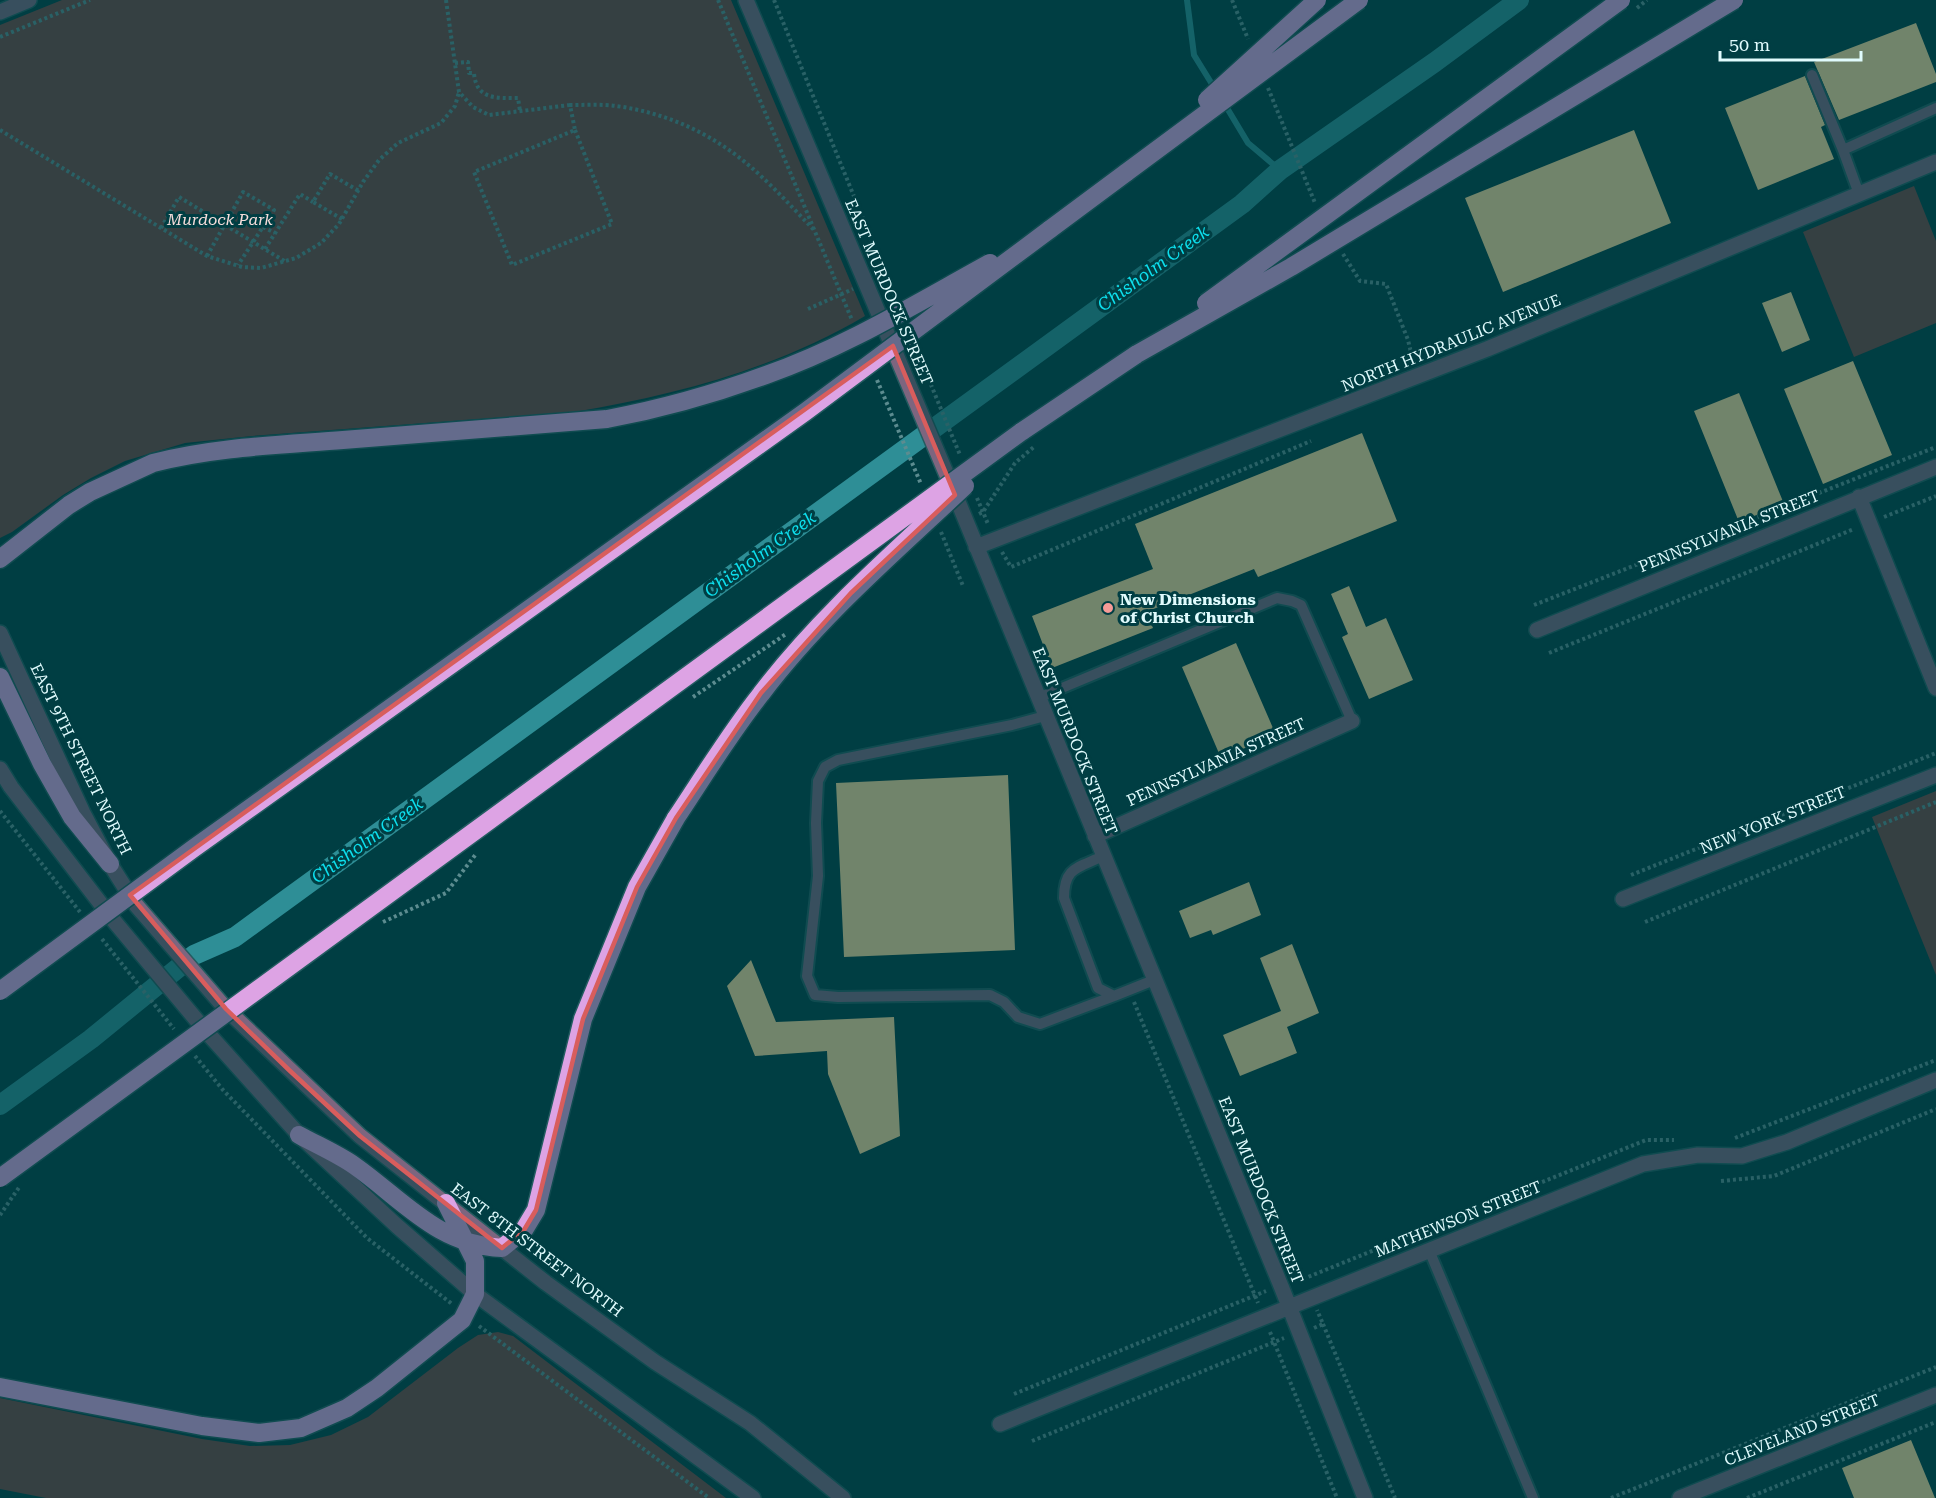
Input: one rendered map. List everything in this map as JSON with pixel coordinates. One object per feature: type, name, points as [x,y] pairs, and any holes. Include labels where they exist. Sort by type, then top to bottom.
[{"type":"highway","points":[[1127,172],[1317,0]]},
{"type":"highway","points":[[0,991],[194,848],[805,412],[1359,0]]},
{"type":"highway","points":[[0,1178],[1021,432],[1137,354],[1621,0]]},
{"type":"highway","points":[[1137,354],[1291,267],[1734,0]]},
{"type":"highway","points":[[0,559],[69,505],[90,492],[164,460],[208,452],[291,444],[607,419],[658,410],[767,375],[830,348],[902,312],[1049,230]]},
{"type":"highway","points":[[298,1135],[354,1165],[405,1206],[441,1230],[467,1243],[502,1248],[524,1230],[536,1210],[583,1019],[637,887],[676,818],[715,758],[762,693],[810,636],[851,593],[1021,432]]},
{"type":"highway","points":[[0,677],[42,764],[72,817],[110,864]]},
{"type":"highway","points":[[0,1387],[202,1426],[259,1433],[302,1428],[347,1408],[377,1388],[462,1320],[475,1294],[475,1261],[446,1203]]},
{"type":"street","points":[[0,12],[29,0]]},
{"type":"street","name":"EAST MURDOCK STREET","points":[[746,0],[952,487],[1289,1306],[1362,1497]]},
{"type":"street","name":"NORTH HYDRAULIC AVENUE","points":[[976,547],[1487,350],[1936,162]]},
{"type":"street","name":"PENNSYLVANIA STREET","points":[[1537,630],[1936,467]]},
{"type":"street","points":[[1859,497],[1936,688]]},
{"type":"street","name":"EAST 9TH STREET NORTH","points":[[0,633],[82,813],[110,864],[136,905],[226,1009]]},
{"type":"street","name":"PENNSYLVANIA STREET","points":[[1095,836],[1352,721]]},
{"type":"street","points":[[0,769],[114,921],[204,1029],[298,1135],[475,1294],[753,1498]]},
{"type":"street","name":"NEW YORK STREET","points":[[1623,899],[1936,775]]},
{"type":"street","name":"EAST 8TH STREET NORTH","points":[[226,1009],[360,1136],[546,1283],[656,1362],[750,1423],[843,1498]]},
{"type":"street","name":"MATHEWSON STREET","points":[[1000,1424],[1643,1164],[1698,1155],[1742,1156],[1787,1142],[1936,1080]]},
{"type":"street","name":"CLEVELAND STREET","points":[[1680,1498],[1936,1395]]},
{"type":"lane","points":[[1812,75],[1859,194]]},
{"type":"lane","points":[[1843,150],[1936,108]]},
{"type":"lane","points":[[1038,698],[1277,598],[1301,605],[1352,721]]},
{"type":"lane","points":[[1046,716],[838,760],[825,767],[818,781],[816,823],[818,876],[807,976],[815,995],[838,997],[990,995],[1004,1002],[1018,1017],[1040,1024],[1154,980]]},
{"type":"lane","points":[[1103,855],[1070,872],[1064,884],[1064,898],[1098,988],[1114,996]]},
{"type":"lane","points":[[1429,1250],[1533,1498]]},
{"type":"path","points":[[0,37],[90,0]]},
{"type":"path","points":[[0,130],[207,256],[238,266],[261,268],[286,262],[321,243],[342,219],[358,190],[379,160],[398,143],[441,123],[455,106],[459,92],[446,0]]},
{"type":"path","points":[[718,0],[853,323]]},
{"type":"path","points":[[774,0],[898,304]]},
{"type":"path","points":[[455,63],[468,62],[469,73],[474,73],[478,88],[490,98],[518,98],[520,111]]},
{"type":"path","points":[[459,92],[472,106],[489,115],[570,105],[615,105],[654,114],[689,127],[725,146],[771,186],[814,230]]},
{"type":"path","points":[[1274,101],[1316,205]]},
{"type":"path","points":[[570,105],[575,130],[612,224],[512,265],[474,172],[575,130]]},
{"type":"path","points":[[313,202],[330,174],[358,190]]},
{"type":"path","points":[[207,256],[243,192],[274,210],[238,266]]},
{"type":"path","points":[[265,249],[300,194],[342,219]]},
{"type":"path","points":[[161,228],[179,197],[286,262]]},
{"type":"path","points":[[263,227],[275,233]]},
{"type":"path","points":[[1342,252],[1360,281],[1386,284],[1420,375]]},
{"type":"path","points":[[808,309],[853,289]]},
{"type":"path","points":[[916,348],[961,459]]},
{"type":"path","points":[[890,410],[922,487]]},
{"type":"path","points":[[974,491],[995,539],[1011,567],[1311,441]]},
{"type":"path","points":[[1534,605],[1936,447]]},
{"type":"path","points":[[1549,653],[1936,496]]},
{"type":"path","points":[[939,528],[963,586]]},
{"type":"path","points":[[1630,875],[1936,753]]},
{"type":"path","points":[[1645,922],[1936,802]]},
{"type":"path","points":[[0,811],[85,918]]},
{"type":"path","points":[[99,936],[178,1035]]},
{"type":"path","points":[[1129,990],[1337,1498]]},
{"type":"path","points":[[192,1052],[223,1090],[368,1238],[709,1498]]},
{"type":"path","points":[[1721,1181],[1774,1176],[1936,1109]]},
{"type":"path","points":[[1014,1395],[1254,1294]]},
{"type":"path","points":[[1323,1324],[1395,1498]]},
{"type":"path","points":[[1611,1498],[1936,1368]]},
{"type":"path","points":[[1747,1498],[1936,1422]]},
{"type":"highlighted area","points":[[893,346],[955,495],[851,593],[761,693],[676,818],[637,887],[583,1019],[536,1210],[524,1230],[502,1248],[360,1136],[289,1070],[226,1009],[130,895]]},
{"type":"green space","name":"Murdock Park","points":[[62,0],[731,0],[865,316],[796,351],[724,378],[612,405],[574,412],[185,443],[125,461],[91,478],[0,538],[0,25]]},
{"type":"green space","points":[[1914,186],[1936,241],[1936,323],[1854,357],[1803,232]]},
{"type":"green space","points":[[1936,791],[1936,975],[1872,817]]},
{"type":"green space","points":[[498,1332],[513,1336],[726,1498],[46,1498],[0,1489],[0,1398],[202,1439],[250,1446],[290,1445],[331,1435],[368,1417],[458,1348],[478,1335]]},
{"type":"building","points":[[1916,23],[1936,74],[1936,82],[1839,120],[1814,62]]},
{"type":"building","points":[[1805,76],[1825,125],[1821,127],[1834,159],[1758,190],[1725,108]]},
{"type":"building","points":[[1634,130],[1671,223],[1503,292],[1465,198]]},
{"type":"building","points":[[1791,292],[1810,340],[1782,352],[1762,303]]},
{"type":"building","points":[[1853,361],[1892,455],[1823,484],[1784,389]]},
{"type":"building","points":[[1739,393],[1784,504],[1739,522],[1694,411]]},
{"type":"building","points":[[1362,433],[1397,521],[1258,577],[1254,569],[1146,612],[1153,628],[1052,668],[1032,616],[1153,569],[1135,524]]},
{"type":"building","points":[[1349,586],[1366,627],[1386,618],[1413,680],[1369,699],[1342,637],[1348,634],[1331,594]]},
{"type":"building","points":[[1236,643],[1276,735],[1221,758],[1182,667]]},
{"type":"building","points":[[1008,775],[1015,950],[844,957],[836,783]]},
{"type":"building","points":[[1249,882],[1261,915],[1213,935],[1211,930],[1190,938],[1179,911]]},
{"type":"building","points":[[1292,944],[1319,1013],[1287,1027],[1297,1053],[1240,1076],[1223,1035],[1281,1011],[1260,958]]},
{"type":"building","points":[[751,960],[776,1022],[894,1017],[900,1136],[860,1154],[828,1074],[827,1051],[755,1056],[727,986]]},
{"type":"building","points":[[1911,1440],[1935,1498],[1854,1498],[1842,1468]]},
{"type":"waterway","points":[[1187,0],[1194,55],[1215,89]]},
{"type":"waterway","name":"Chisholm Creek","points":[[0,1105],[91,1039],[194,955],[235,937],[1242,204],[1280,170],[1435,62],[1519,0]]},
{"type":"waterway","points":[[1224,103],[1248,143],[1280,170]]},
{"type":"place","name":"New Dimensions of Christ Church","points":[[1108,608]]}]
